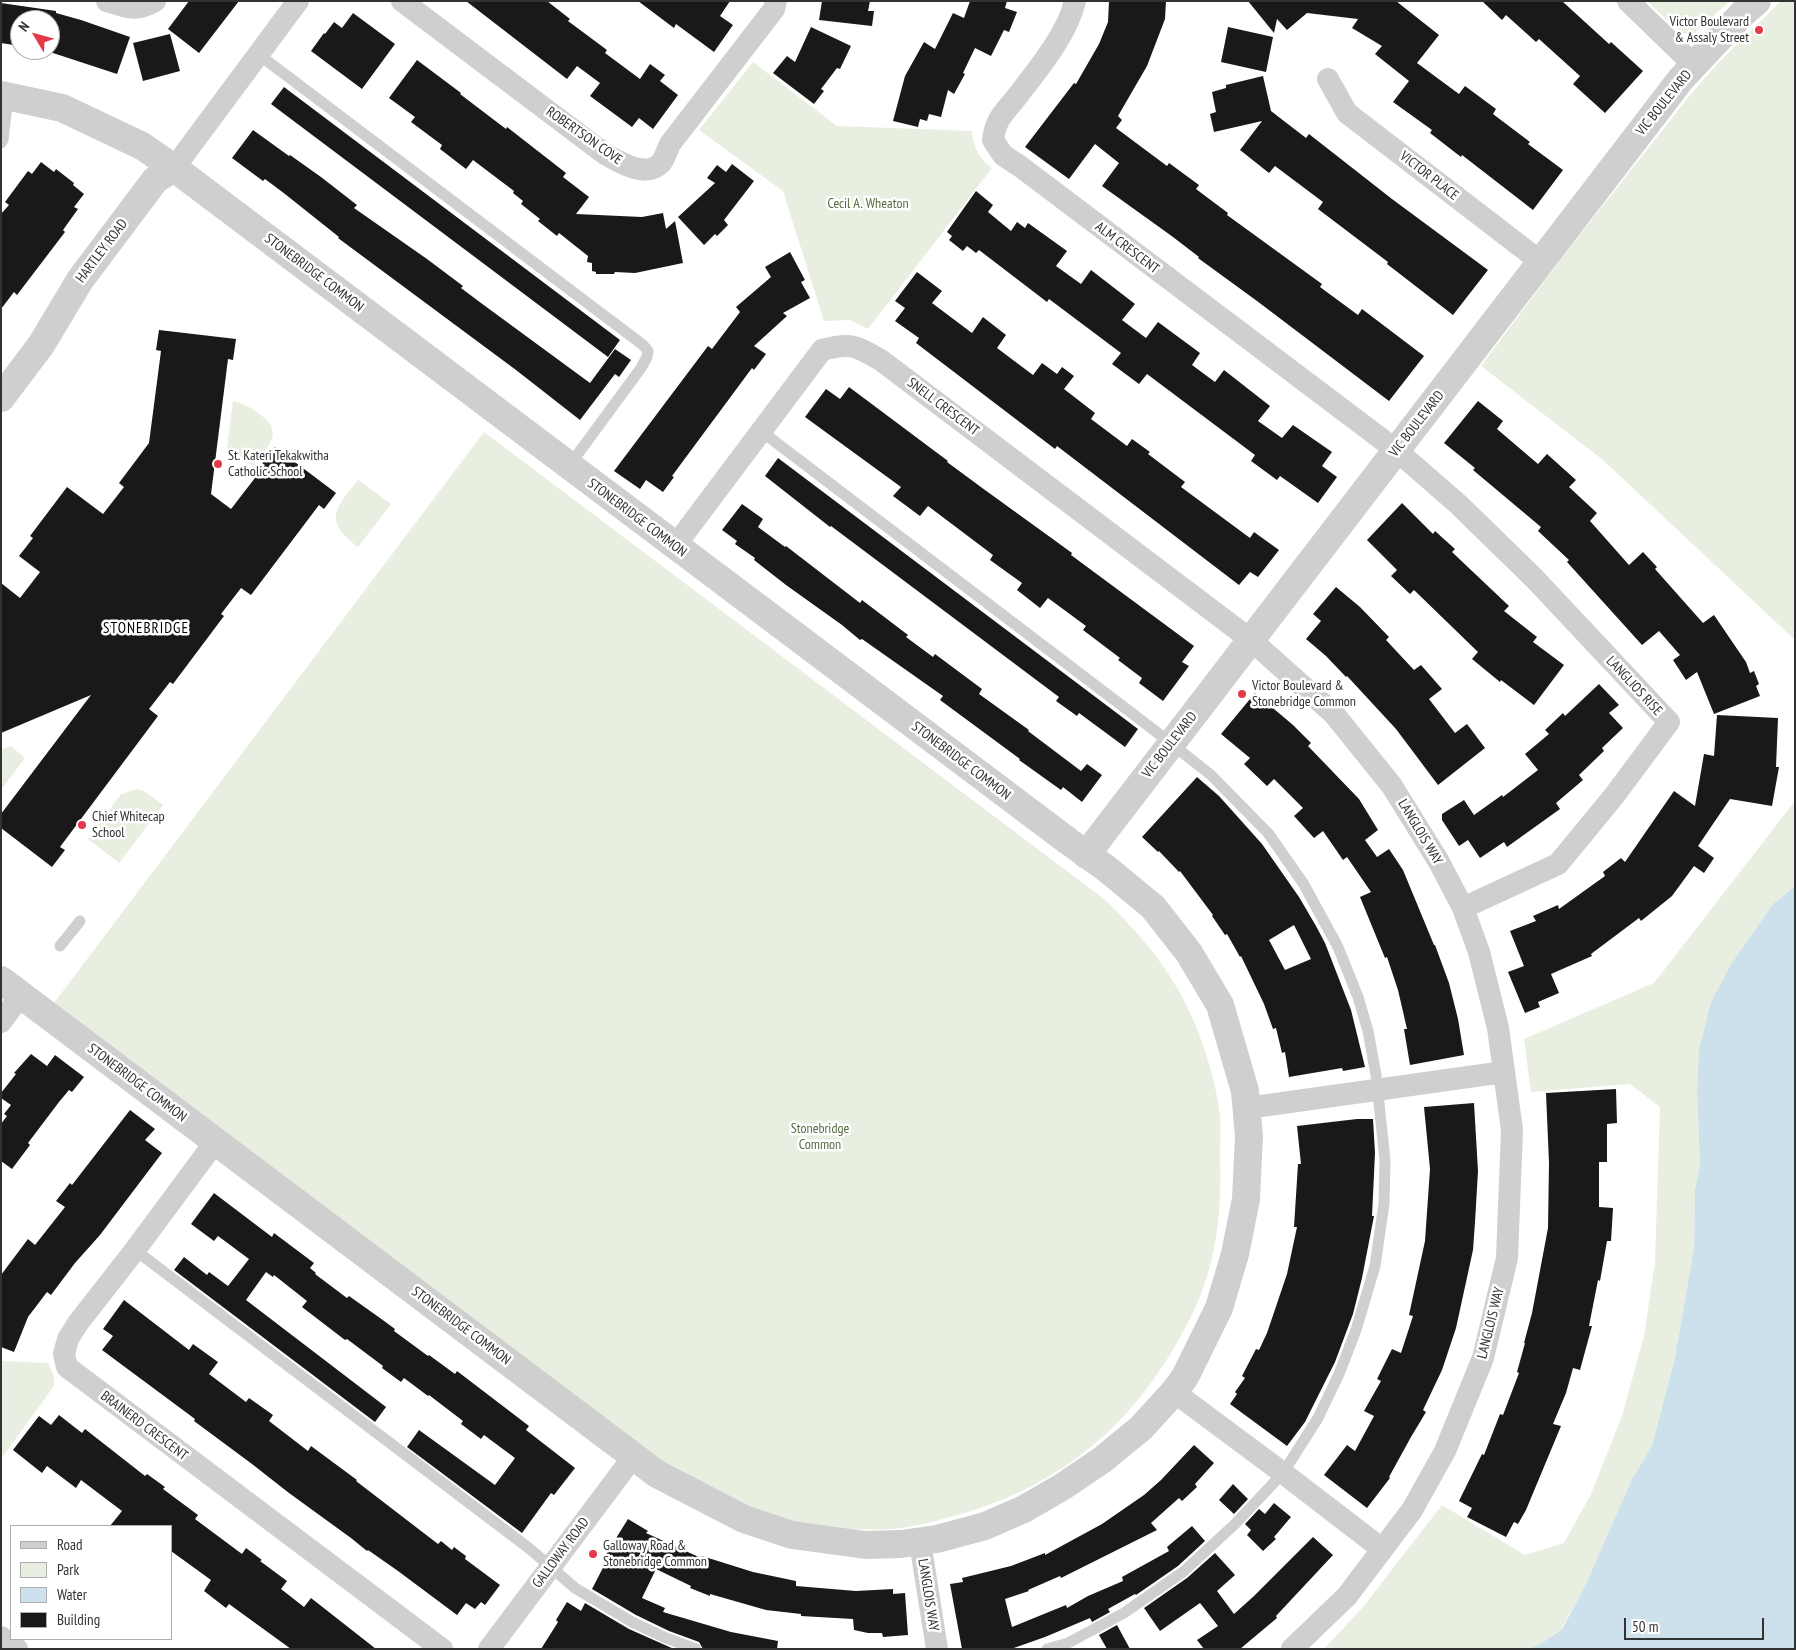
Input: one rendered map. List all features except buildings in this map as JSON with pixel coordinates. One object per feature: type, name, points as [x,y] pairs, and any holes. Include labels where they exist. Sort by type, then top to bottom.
[{"type":"street","points":[[107,1],[141,9],[156,1]]},
{"type":"street","name":"HARTLEY ROAD","points":[[1,398],[41,345],[85,272],[155,180],[174,168],[298,1]]},
{"type":"street","name":"ROBERTSON COVE","points":[[402,1],[605,154],[630,167],[648,170],[661,162],[670,144],[774,9],[776,1]]},
{"type":"street","name":"ALM CRESCENT","points":[[1075,1],[1072,13],[1052,48],[999,118],[993,140],[1003,155],[1396,450]]},
{"type":"street","points":[[1628,1],[1695,66]]},
{"type":"street","name":"VIC BOULEVARD","points":[[1086,855],[1681,79],[1757,1]]},
{"type":"street","name":"VICTOR PLACE","points":[[1328,79],[1347,112],[1541,262]]},
{"type":"street","name":"STONEBRIDGE COMMON","points":[[4,96],[62,108],[142,146],[174,168],[1086,855],[1107,868],[1152,907],[1189,953],[1220,1005],[1245,1091],[1249,1136],[1246,1199],[1235,1254],[1219,1308],[1185,1377],[1141,1428],[1102,1460],[1062,1488],[1024,1509],[985,1526],[937,1539],[920,1542],[866,1545],[792,1535],[744,1519],[657,1474],[11,988]]},
{"type":"street","name":"SNELL CRESCENT","points":[[675,546],[822,350],[839,345],[856,346],[882,361],[1251,640]]},
{"type":"street","name":"LANGLIOS RISE","points":[[1396,450],[1458,504],[1534,578],[1669,722],[1614,796],[1558,864],[1463,908]]},
{"type":"street","name":"LANGLOIS WAY","points":[[1251,640],[1334,714],[1392,786],[1439,862],[1463,908],[1479,952],[1498,1028],[1512,1130],[1507,1258],[1484,1358],[1445,1451],[1412,1510],[1347,1596],[1292,1649]]},
{"type":"street","points":[[1,1022],[11,988]]},
{"type":"street","points":[[1247,1108],[1504,1072]]},
{"type":"street","name":"BRAINERD CRESCENT","points":[[215,1142],[78,1323],[68,1340],[64,1354],[67,1368],[442,1649]]},
{"type":"street","points":[[1174,1392],[1382,1550]]},
{"type":"street","name":"GALLOWAY ROAD","points":[[488,1649],[633,1457]]},
{"type":"street","name":"LANGLOIS WAY","points":[[920,1542],[937,1649]]},
{"type":"street","points":[[1,1637],[17,1649]]},
{"type":"lane","points":[[258,54],[643,345],[648,352],[641,368],[569,466]]},
{"type":"lane","points":[[1,143],[3,140],[4,96]]},
{"type":"lane","points":[[761,431],[1211,775],[1268,834],[1303,883],[1338,947],[1358,996],[1368,1031],[1379,1090],[1385,1160],[1384,1204],[1375,1266],[1356,1330],[1339,1374],[1318,1418],[1283,1473],[1234,1524],[1183,1572],[1124,1613],[1068,1643],[1047,1649]]},
{"type":"lane","points":[[60,946],[80,921]]},
{"type":"lane","points":[[135,1250],[530,1548],[575,1588],[632,1622],[666,1638],[696,1649]]},
{"type":"green space","points":[[1647,1],[1730,1],[1694,33],[1689,34],[1681,33]]},
{"type":"green space","points":[[1781,1],[1795,1],[1795,640],[1603,460],[1481,366],[1564,255],[1691,94],[1718,63]]},
{"type":"green space","name":"Cecil A. Wheaton","points":[[753,62],[837,126],[972,131],[978,152],[992,168],[868,329],[850,320],[824,321],[783,191],[699,130]]},
{"type":"green space","points":[[233,401],[245,405],[262,416],[272,429],[273,435],[268,447],[253,466],[227,448]]},
{"type":"green space","name":"Stonebridge Common","points":[[484,432],[1104,899],[1125,920],[1164,967],[1187,1006],[1211,1069],[1220,1117],[1219,1215],[1208,1272],[1195,1308],[1178,1341],[1159,1372],[1138,1400],[1090,1448],[1063,1468],[1034,1485],[1002,1500],[968,1512],[918,1525],[876,1530],[792,1525],[693,1486],[51,1007]]},
{"type":"green space","points":[[358,480],[391,504],[358,547],[340,529],[336,514],[343,499]]},
{"type":"green space","points":[[11,746],[25,758],[1,790],[1,750]]},
{"type":"green space","points":[[138,789],[144,791],[163,805],[119,863],[88,839],[121,794]]},
{"type":"green space","points":[[1795,801],[1795,886],[1773,904],[1730,967],[1711,1002],[1697,1095],[1700,1164],[1695,1189],[1694,1248],[1675,1357],[1652,1446],[1632,1479],[1585,1586],[1561,1629],[1539,1645],[1528,1649],[1324,1649],[1363,1607],[1442,1505],[1525,1555],[1564,1543],[1591,1494],[1622,1416],[1644,1336],[1655,1262],[1660,1107],[1630,1084],[1531,1092],[1524,1039],[1654,983]]},
{"type":"green space","points":[[1,1361],[48,1363],[54,1377],[54,1386],[1,1459]]},
{"type":"water","points":[[1795,886],[1795,1649],[1528,1649],[1539,1645],[1562,1629],[1585,1586],[1632,1479],[1652,1446],[1675,1357],[1694,1248],[1695,1189],[1700,1164],[1697,1095],[1699,1051],[1711,1002],[1730,966],[1773,904]]},
{"type":"place","name":"Victor Boulevard & Assaly Street","points":[[1759,30]]},
{"type":"place","name":"St. Kateri Tekakwitha Catholic School","points":[[218,464]]},
{"type":"place","name":"Victor Boulevard & Stonebridge Common","points":[[1242,694]]},
{"type":"place","name":"Chief Whitecap School","points":[[82,825]]},
{"type":"place","name":"Galloway Road & Stonebridge Common","points":[[593,1554]]},
{"type":"district","name":"STONEBRIDGE","points":[[146,629]]}]
